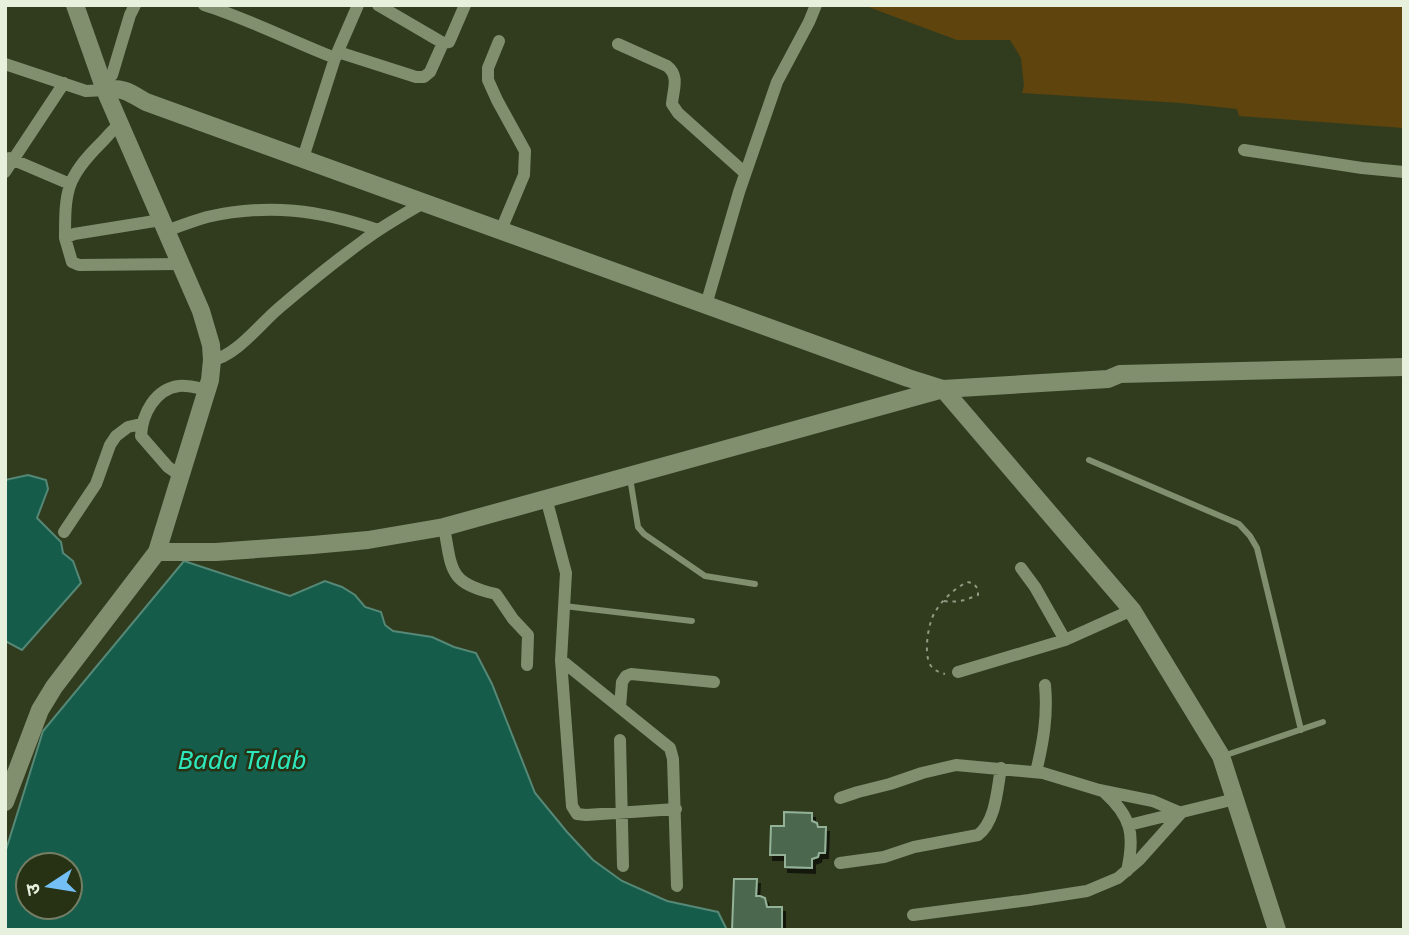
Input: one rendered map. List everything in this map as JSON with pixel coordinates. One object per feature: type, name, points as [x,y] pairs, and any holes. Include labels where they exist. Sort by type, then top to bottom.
[{"type":"main road","points":[[5,802],[40,710],[54,687],[158,552],[207,390],[212,360],[211,345],[201,311],[120,124],[110,82],[75,5]]},
{"type":"main road","points":[[110,82],[146,102],[908,378],[943,388],[1132,611],[1221,756],[1277,930]]},
{"type":"main road","points":[[158,552],[216,552],[313,545],[368,540],[444,527],[943,388],[1108,379],[1120,374],[1404,367]]},
{"type":"main road","points":[[1108,379],[1120,384],[1404,377]]},
{"type":"street","points":[[204,5],[232,13],[301,45],[416,77],[424,77],[430,72],[443,43]]},
{"type":"street","points":[[303,158],[337,55],[358,5]]},
{"type":"street","points":[[378,5],[443,43],[449,42],[465,5]]},
{"type":"street","points":[[706,305],[745,173],[777,82],[816,5]]},
{"type":"street","points":[[5,64],[86,90],[110,82],[131,8]]},
{"type":"street","points":[[499,41],[488,68],[488,80],[496,100],[525,151],[524,175],[501,230]]},
{"type":"street","points":[[618,44],[674,71],[676,79],[672,104],[678,113],[745,173]]},
{"type":"street","points":[[5,172],[9,158],[64,83]]},
{"type":"street","points":[[120,124],[85,159],[69,184],[65,238],[72,262],[79,265],[180,264]]},
{"type":"street","points":[[1244,150],[1404,172]]},
{"type":"street","points":[[9,158],[69,184]]},
{"type":"street","points":[[212,360],[220,359],[243,342],[276,310],[377,230],[418,206],[421,201]]},
{"type":"street","points":[[65,238],[74,234],[285,209],[327,214],[377,230]]},
{"type":"street","points":[[181,476],[168,467],[141,436],[141,424],[149,407],[163,391],[186,386],[207,390]]},
{"type":"street","points":[[64,532],[96,484],[116,436],[128,427],[141,424]]},
{"type":"street","points":[[547,498],[566,573],[561,660],[572,806],[577,814],[586,816],[676,809]]},
{"type":"street","points":[[444,527],[455,575],[464,584],[496,593],[513,619],[528,635],[527,665]]},
{"type":"street","points":[[1021,568],[1065,640]]},
{"type":"street","points":[[958,672],[1065,640],[1132,611]]},
{"type":"street","points":[[561,660],[670,748],[676,809],[677,886]]},
{"type":"street","points":[[620,707],[622,682],[631,674],[714,682]]},
{"type":"street","points":[[1035,772],[1044,737],[1047,703],[1045,685]]},
{"type":"street","points":[[620,740],[623,866]]},
{"type":"street","points":[[841,798],[956,765],[1035,772],[1153,801],[1181,813]]},
{"type":"street","points":[[841,863],[978,835],[992,819],[1001,768]]},
{"type":"street","points":[[1104,791],[1118,804],[1129,825],[1131,845],[1127,871]]},
{"type":"street","points":[[1129,825],[1235,799]]},
{"type":"street","points":[[913,915],[1087,891],[1118,878],[1127,871],[1181,813]]},
{"type":"lane","points":[[1089,460],[1239,524],[1250,536],[1257,548],[1301,730]]},
{"type":"lane","points":[[629,475],[638,527],[644,534],[705,576],[755,584]]},
{"type":"lane","points":[[564,606],[692,621]]},
{"type":"lane","points":[[1221,756],[1322,722]]},
{"type":"path","points":[[944,601],[960,602],[978,595],[978,589],[974,583],[967,582],[950,594],[944,601],[933,614],[927,655],[929,663],[935,671],[949,675],[958,672]]},
{"type":"shaded area","points":[[863,5],[1404,5],[1404,134],[1403,128],[1239,116],[1237,109],[1022,93],[1024,86],[1021,58],[1010,40],[957,40]]},
{"type":"water","points":[[28,475],[46,480],[48,489],[37,518],[61,542],[63,553],[73,561],[81,583],[22,650],[5,641],[5,480]]},
{"type":"water","name":"Bada Talab","points":[[184,561],[290,596],[325,581],[355,595],[365,607],[381,612],[385,625],[393,631],[432,637],[476,653],[492,684],[535,793],[567,832],[593,860],[622,881],[667,901],[718,912],[727,930],[5,930],[5,853],[43,731]]},
{"type":"building","points":[[784,812],[812,813],[812,821],[817,823],[818,827],[826,827],[825,853],[819,853],[818,857],[812,859],[812,868],[785,867],[785,855],[770,855],[771,826],[784,826]]},
{"type":"building","points":[[734,879],[757,879],[756,896],[765,898],[767,907],[782,907],[782,930],[732,930]]}]
